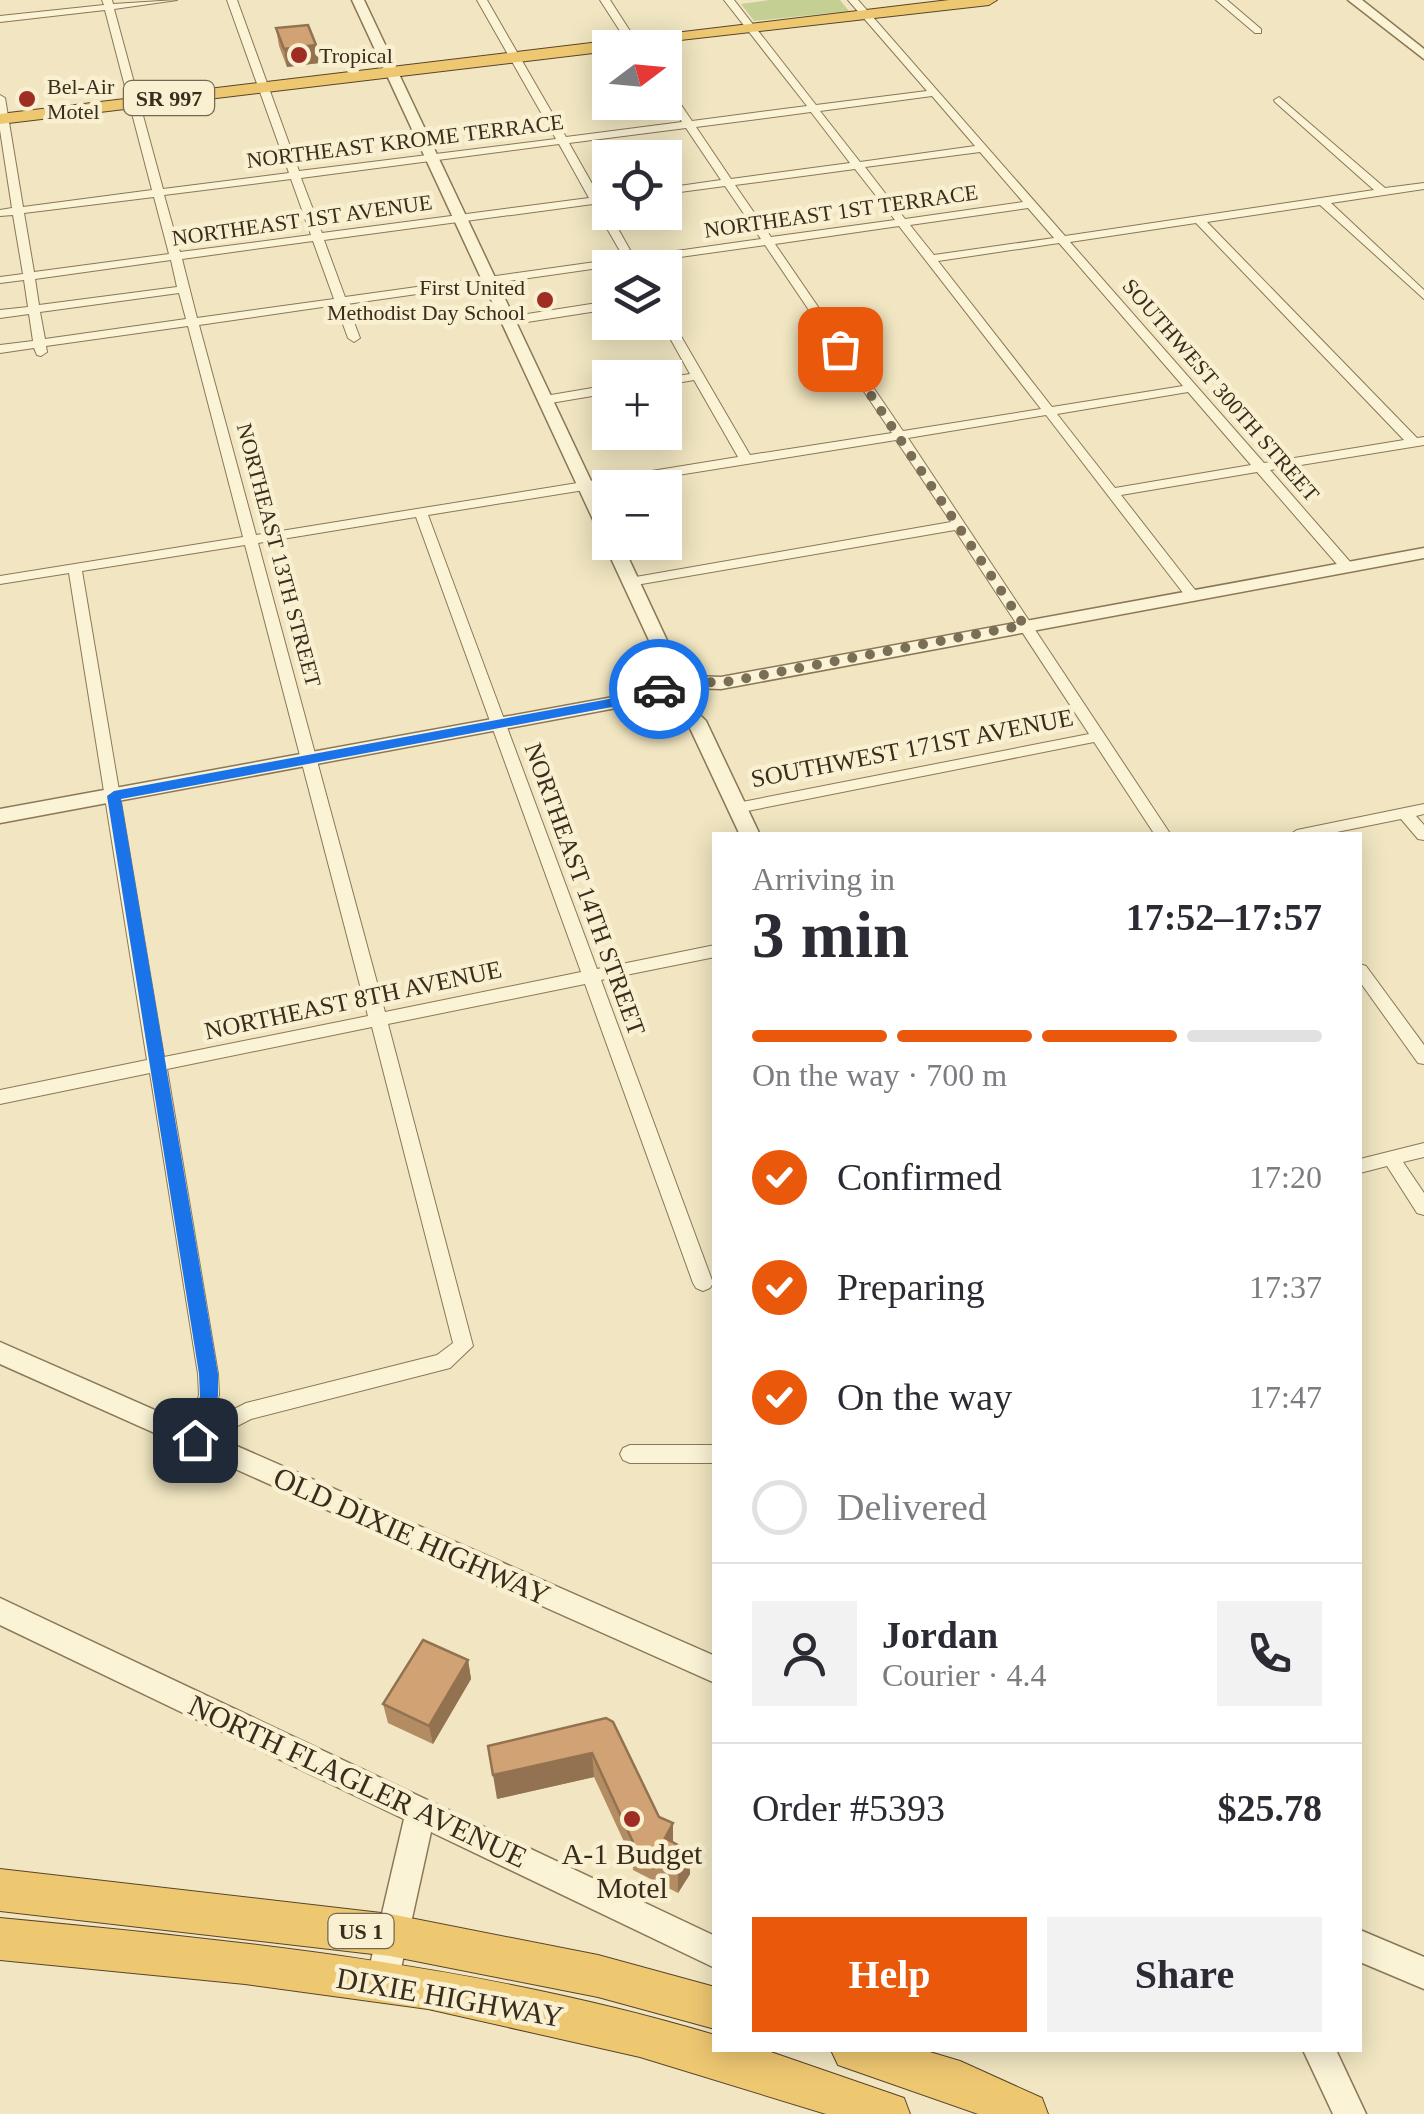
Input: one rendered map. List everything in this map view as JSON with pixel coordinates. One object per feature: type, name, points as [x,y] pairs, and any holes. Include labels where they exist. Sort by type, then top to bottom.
[{"type":"highway","name":"SR 997","points":[[682,39],[981,0]]},
{"type":"highway","name":"SR 997","points":[[2,118],[592,50]]},
{"type":"highway","name":"US 1","points":[[0,1890],[390,1935],[598,1976],[712,2007]]},
{"type":"highway","name":"DIXIE HIGHWAY","points":[[0,1939],[382,1982],[485,1999],[616,2030],[764,2072],[888,2114]]},
{"type":"highway","points":[[860,2052],[960,2083],[1019,2111]]},
{"type":"street","points":[[0,16],[124,0]]},
{"type":"street","points":[[107,3],[172,0]]},
{"type":"street","points":[[232,0],[354,338]]},
{"type":"street","points":[[358,0],[592,501]]},
{"type":"street","points":[[482,0],[592,192]]},
{"type":"street","points":[[606,0],[625,30]]},
{"type":"street","points":[[730,0],[1192,595]]},
{"type":"street","name":"SOUTHWEST 300TH STREET","points":[[854,0],[1347,567]]},
{"type":"street","points":[[1221,0],[1258,32]]},
{"type":"street","points":[[1354,0],[1424,55]]},
{"type":"street","name":"NORTHEAST 13TH STREET","points":[[107,3],[462,1331],[462,1346],[455,1355],[428,1367],[246,1412],[195,1440]]},
{"type":"street","name":"NORTHEAST KROME TERRACE","points":[[0,213],[934,93]]},
{"type":"street","points":[[0,98],[40,348]]},
{"type":"street","points":[[1279,100],[1384,192]]},
{"type":"street","points":[[682,114],[900,435],[1161,832]]},
{"type":"street","points":[[682,185],[982,145]]},
{"type":"street","points":[[932,259],[1424,186]]},
{"type":"street","name":"NORTHEAST 1ST AVENUE","points":[[0,280],[592,197]]},
{"type":"street","points":[[1323,202],[1424,296]]},
{"type":"street","name":"NORTHEAST 1ST TERRACE","points":[[682,258],[1036,207]]},
{"type":"street","points":[[1200,221],[1419,442]]},
{"type":"street","name":"NORTHEAST 1ST TERRACE","points":[[0,350],[40,348],[592,271]]},
{"type":"street","name":"NORTHEAST 1ST AVENUE","points":[[0,272],[29,273]]},
{"type":"street","name":"NORTHEAST 1ST TERRACE","points":[[491,284],[592,274]]},
{"type":"street","points":[[0,314],[185,289]]},
{"type":"street","points":[[508,321],[592,308]]},
{"type":"street","points":[[678,340],[746,460]]},
{"type":"street","name":"NORTHEAST 1ST TERRACE","points":[[0,358],[40,348]]},
{"type":"street","points":[[682,378],[698,376]]},
{"type":"street","points":[[0,580],[1193,388]]},
{"type":"street","points":[[545,400],[592,393]]},
{"type":"street","points":[[1112,492],[1419,442]]},
{"type":"street","name":"NORTHEAST 14TH STREET","points":[[421,512],[703,1283]]},
{"type":"street","points":[[630,582],[959,525]]},
{"type":"street","points":[[0,816],[1424,552]]},
{"type":"street","points":[[620,560],[749,832]]},
{"type":"street","points":[[76,568],[208,1374],[209,1396],[195,1440]]},
{"type":"street","name":"SOUTHWEST 171ST AVENUE","points":[[737,808],[1097,737]]},
{"type":"street","points":[[1311,832],[1424,809]]},
{"type":"street","points":[[1406,812],[1424,836]]},
{"type":"street","name":"NORTHEAST 8TH AVENUE","points":[[0,1097],[712,952]]},
{"type":"street","points":[[1362,973],[1424,1058]]},
{"type":"street","points":[[1362,1165],[1424,1150]]},
{"type":"street","points":[[1391,1158],[1424,1208]]},
{"type":"street","name":"OLD DIXIE HIGHWAY","points":[[0,1353],[712,1669]]},
{"type":"street","points":[[630,1454],[712,1454]]},
{"type":"street","name":"NORTH FLAGLER AVENUE","points":[[0,1611],[712,1951]]},
{"type":"street","points":[[382,1982],[421,1811]]},
{"type":"street","points":[[1362,1947],[1424,1973]]},
{"type":"street","points":[[920,2052],[960,2083]]},
{"type":"street","points":[[1320,2052],[1350,2114]]},
{"type":"green space","points":[[840,0],[849,11],[754,21],[741,4]]},
{"type":"building","points":[[308,25],[316,45],[284,49],[276,28]]},
{"type":"building","points":[[423,1640],[468,1660],[429,1726],[383,1704]]},
{"type":"building","points":[[606,1718],[613,1722],[659,1817],[673,1823],[665,1838],[689,1851],[678,1870],[631,1848],[633,1842],[592,1753],[493,1775],[488,1746]]},
{"type":"way so far","points":[[659,689],[676,680],[721,683],[1024,625],[840,349]]},
{"type":"place","name":"Tropical","points":[[299,55]]},
{"type":"place","name":"Bel-Air Motel","points":[[27,99]]},
{"type":"place","name":"First United Methodist Day School","points":[[545,300]]},
{"type":"place","name":"A-1 Budget Motel","points":[[632,1819]]},
{"type":"route","points":[[195,1440],[209,1396],[208,1374],[114,796],[628,700],[659,689]]}]
